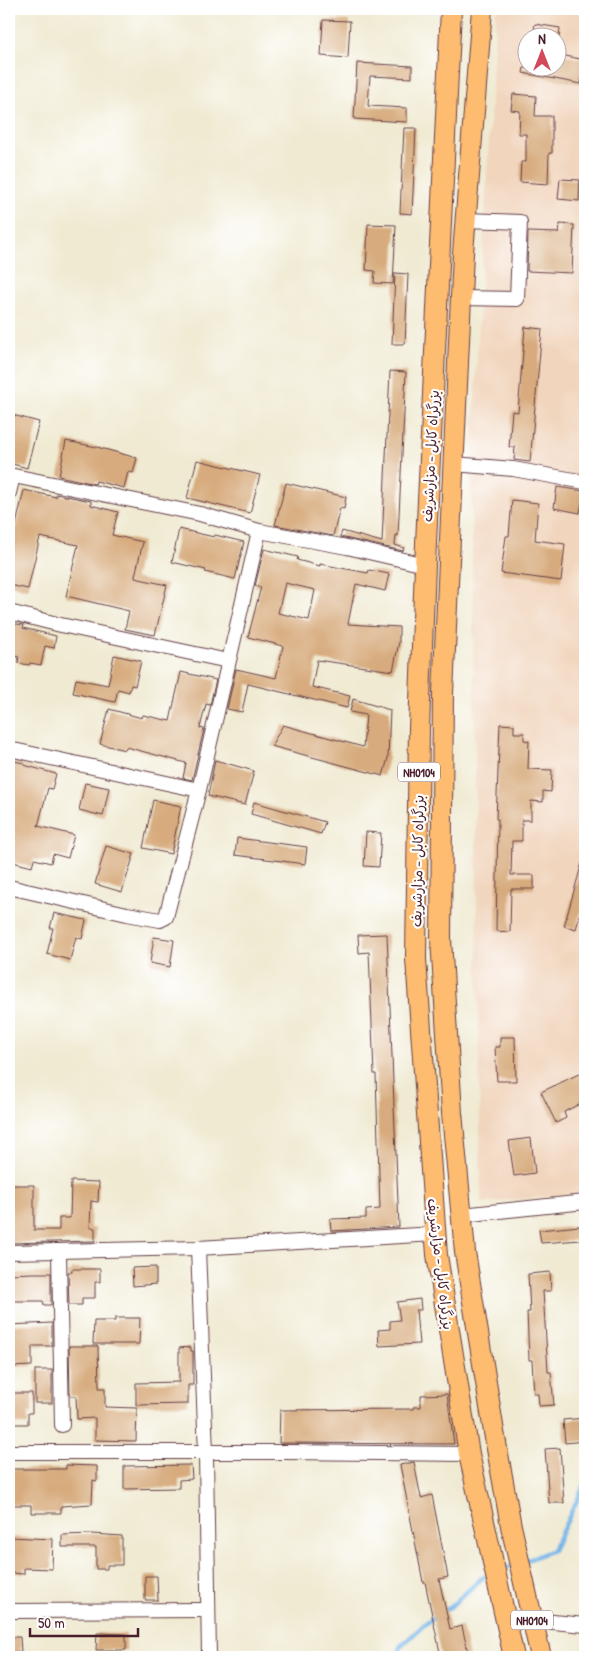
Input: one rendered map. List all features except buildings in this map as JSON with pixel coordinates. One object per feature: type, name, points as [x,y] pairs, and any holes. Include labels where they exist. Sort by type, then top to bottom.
[{"type":"highway","name":"بزرگراه کابل - مزارشریف","points":[[451,9],[425,565],[416,959],[437,1255],[467,1445],[514,1657]]},
{"type":"highway","name":"بزرگراه کابل - مزارشریف","points":[[482,9],[460,298],[443,692],[441,940],[452,1113],[466,1252],[494,1432],[511,1526],[532,1620]]},
{"type":"highway","points":[[438,298],[460,298]]},
{"type":"highway","points":[[430,463],[454,464]]},
{"type":"highway","points":[[418,812],[442,813]]},
{"type":"highway","points":[[437,1255],[466,1252]]},
{"type":"highway","points":[[467,1445],[494,1432]]},
{"type":"highway","name":"NH0104","points":[[532,1620],[541,1657]]},
{"type":"street","points":[[460,298],[517,299],[520,222],[465,220]]},
{"type":"street","points":[[454,464],[513,469],[585,482]]},
{"type":"street","points":[[9,493],[11,476],[200,514],[259,531],[347,547],[425,565]]},
{"type":"street","points":[[9,887],[127,914],[160,920],[166,917],[199,790],[259,531]]},
{"type":"street","points":[[9,612],[228,661]]},
{"type":"street","points":[[9,750],[199,790]]},
{"type":"street","points":[[462,1215],[585,1202]]},
{"type":"street","points":[[9,1252],[198,1248],[435,1234]]},
{"type":"street","points":[[198,1248],[206,1453],[209,1657]]},
{"type":"street","points":[[59,1251],[62,1425]]},
{"type":"street","points":[[9,1452],[286,1452],[467,1445]]},
{"type":"street","points":[[9,1612],[208,1610]]},
{"type":"street","points":[[532,1620],[585,1625]]},
{"type":"shaded area","points":[[496,9],[585,9],[585,1193],[481,1203],[471,470]]},
{"type":"waterway","points":[[525,1561],[553,1550],[585,1484]]},
{"type":"waterway","points":[[499,1571],[515,1565]]},
{"type":"waterway","points":[[400,1657],[400,1647],[427,1622],[450,1607],[482,1578],[490,1575]]}]
